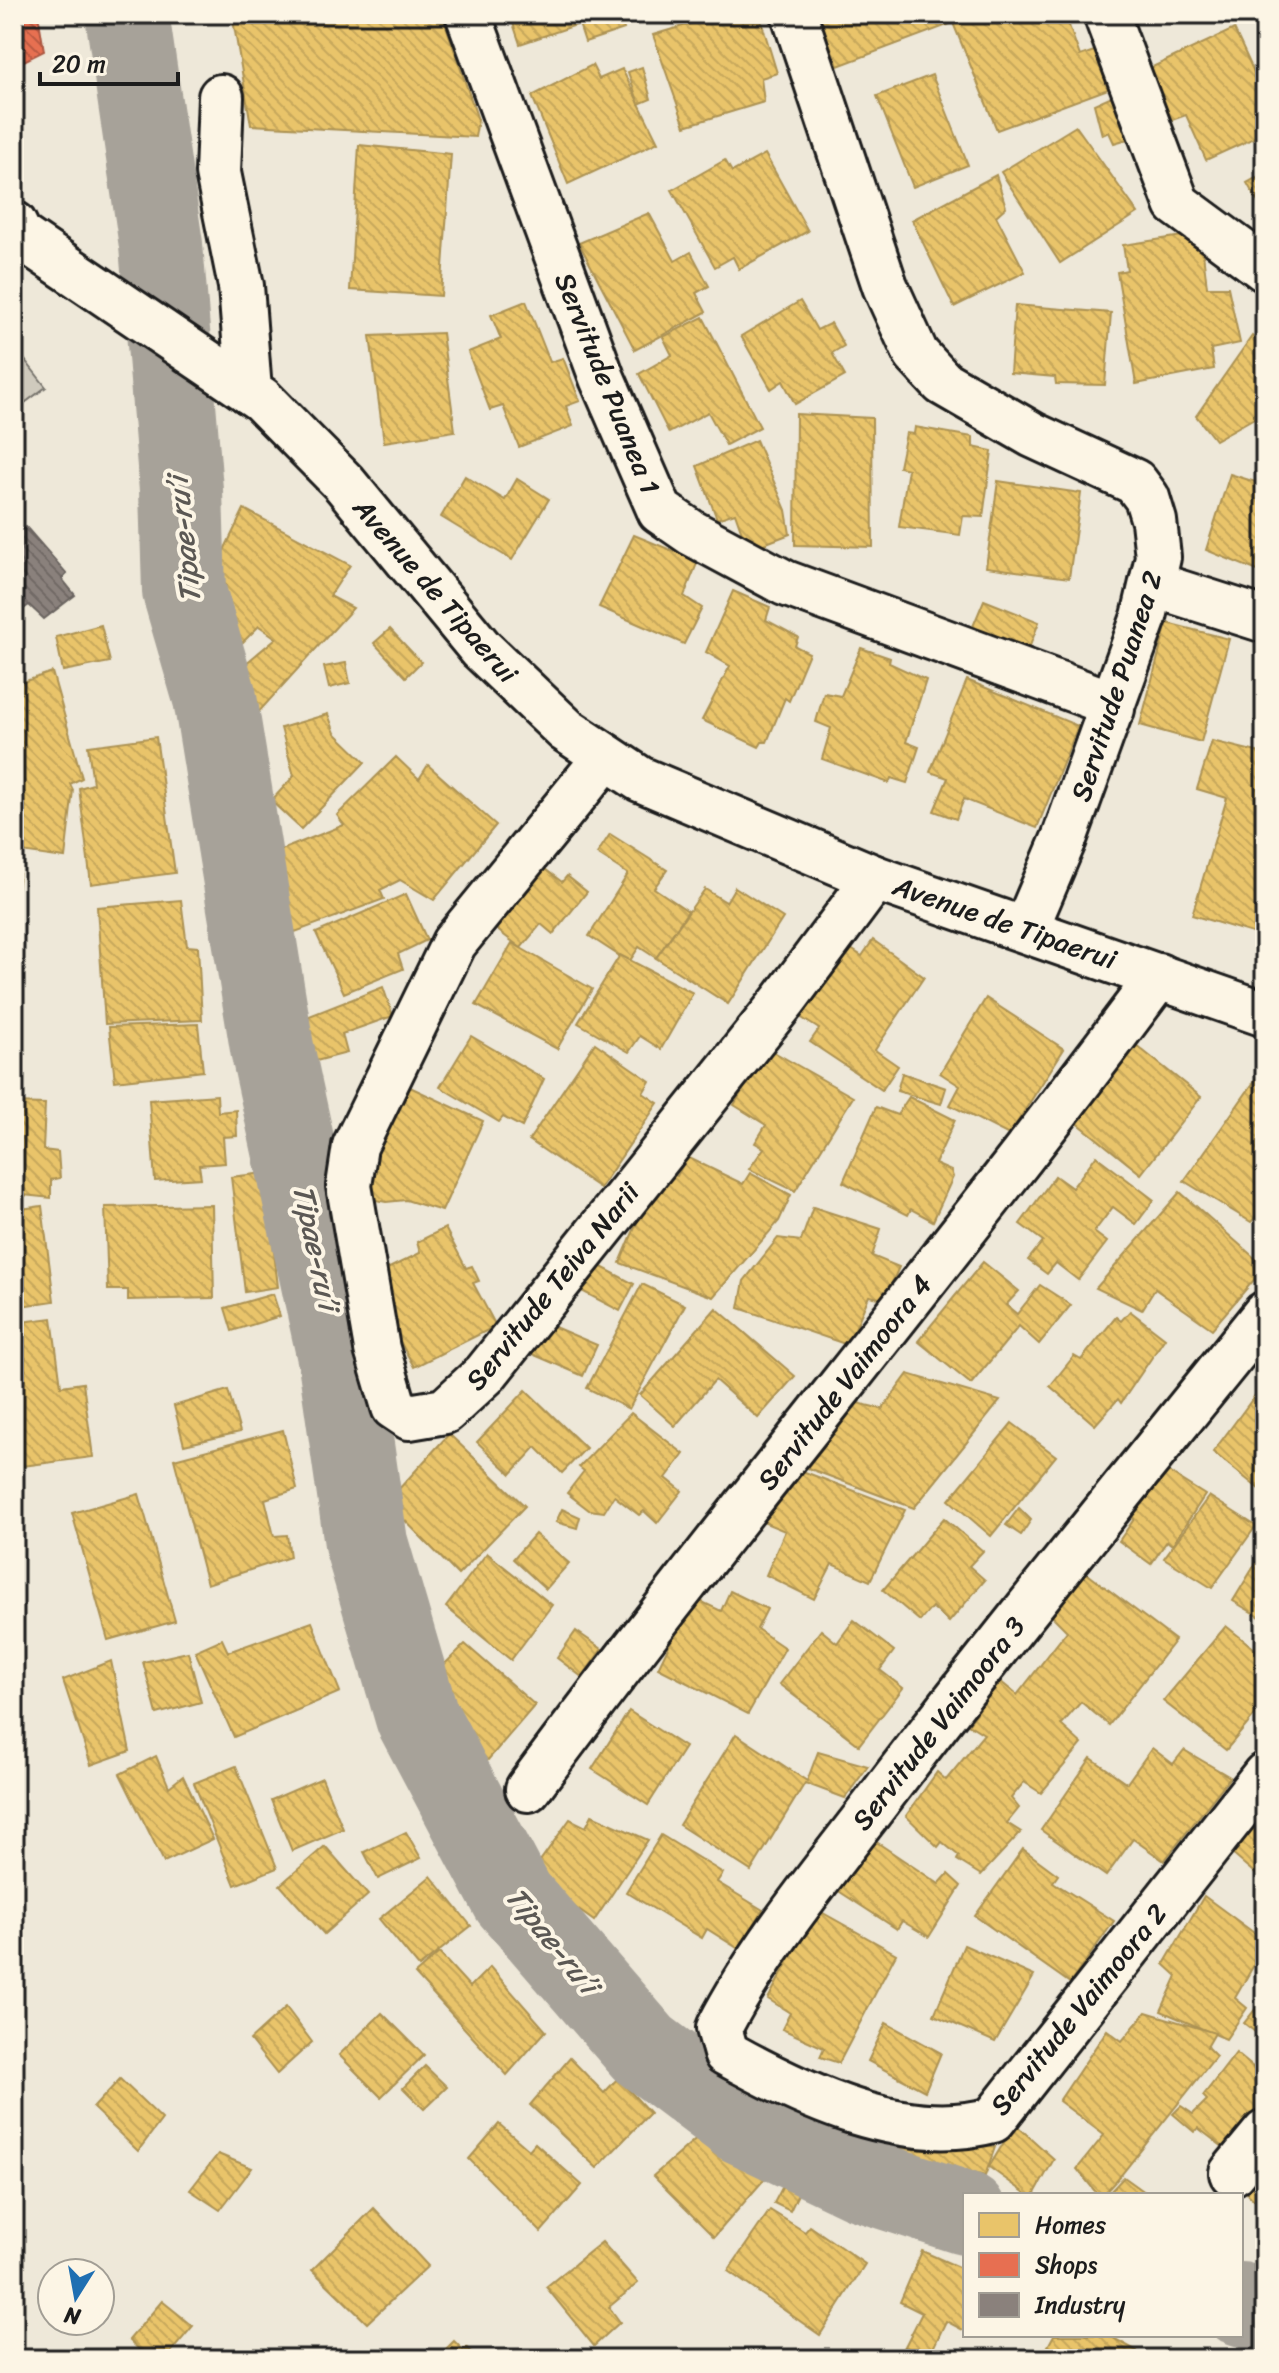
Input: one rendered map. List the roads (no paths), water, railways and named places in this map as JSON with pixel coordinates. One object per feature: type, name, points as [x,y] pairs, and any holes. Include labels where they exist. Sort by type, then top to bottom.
[{"type":"street","name":"Servitude Puanea 1","points":[[468,14],[602,378],[660,511],[692,533],[785,583],[1102,700],[1112,709]]},
{"type":"street","name":"Servitude Puanea 2","points":[[794,14],[885,286],[916,354],[943,383],[1033,435],[1135,482],[1147,498],[1154,521],[1158,557],[1152,584],[1112,709],[1026,928]]},
{"type":"street","points":[[1106,14],[1177,204],[1265,269]]},
{"type":"street","points":[[221,97],[218,173],[241,286],[249,391]]},
{"type":"street","name":"Avenue de Tipaerui","points":[[17,230],[249,391],[313,449],[344,483],[481,649],[566,730],[640,779],[875,878],[1026,928],[1265,1014]]},
{"type":"street","points":[[1152,584],[1265,620]]},
{"type":"street","name":"Servitude Teiva Narii","points":[[606,757],[454,943],[355,1146],[349,1186],[377,1349],[394,1407],[409,1417],[445,1411],[485,1374],[784,1000],[875,878]]},
{"type":"street","name":"Servitude Vaimoora 4","points":[[528,1789],[612,1676],[1051,1122],[1159,976]]},
{"type":"street","name":"Servitude Vaimoora 3","points":[[835,2103],[787,2088],[726,2053],[719,2028],[739,1989],[978,1669],[1265,1314]]},
{"type":"street","name":"Servitude Vaimoora 2","points":[[835,2103],[897,2122],[967,2127],[993,2120],[1265,1775]]},
{"type":"street","points":[[1232,2173],[1265,2133]]},
{"type":"waterway","name":"Tipae-ru’i","points":[[127,14],[161,245],[181,490],[184,591],[215,698],[272,1048],[340,1362],[366,1543],[417,1717],[513,1898],[644,2049],[741,2122],[863,2180],[963,2212]]},
{"type":"waterway","name":"Tipae-ru’i","points":[[1243,2305],[1265,2312]]}]
